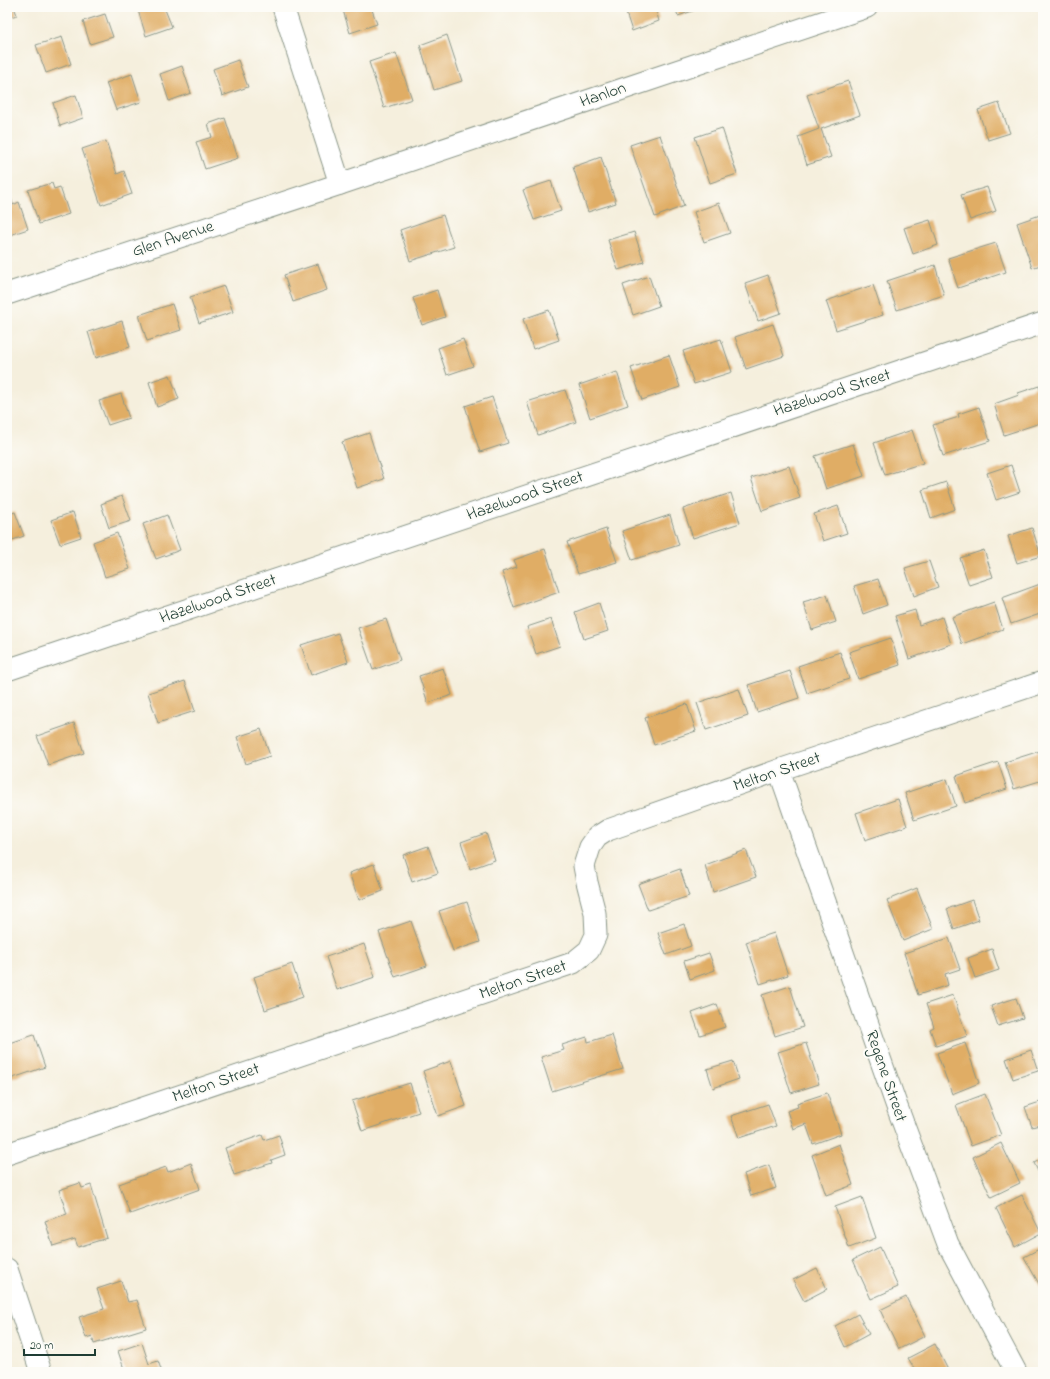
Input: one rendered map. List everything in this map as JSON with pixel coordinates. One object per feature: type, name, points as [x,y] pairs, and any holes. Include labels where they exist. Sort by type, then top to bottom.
[{"type":"street","points":[[284,7],[340,184]]},
{"type":"street","name":"Hanlon","points":[[340,184],[867,7]]},
{"type":"street","name":"Glen Avenue","points":[[7,294],[340,184]]},
{"type":"street","name":"Hazelwood Street","points":[[7,670],[1043,322]]},
{"type":"street","name":"Melton Street","points":[[7,1154],[573,963],[589,950],[596,935],[595,913],[584,866],[590,847],[598,837],[608,830],[779,770],[1043,682]]},
{"type":"street","name":"Regene Street","points":[[779,770],[896,1104],[943,1231],[951,1250],[1016,1372]]},
{"type":"street","points":[[7,1269],[41,1372]]},
{"type":"building","points":[[7,7],[14,7],[17,15],[7,18]]},
{"type":"building","points":[[137,7],[164,7],[172,27],[146,36]]},
{"type":"building","points":[[342,7],[371,7],[377,24],[350,33]]},
{"type":"building","points":[[624,7],[655,7],[659,21],[632,31]]},
{"type":"building","points":[[675,7],[704,7],[678,16]]},
{"type":"building","points":[[105,14],[113,37],[90,44],[83,21]]},
{"type":"building","points":[[447,35],[462,81],[434,90],[420,45]]},
{"type":"building","points":[[62,37],[71,64],[46,73],[36,45]]},
{"type":"building","points":[[396,53],[412,99],[384,108],[369,62]]},
{"type":"building","points":[[238,60],[248,87],[222,96],[213,69]]},
{"type":"building","points":[[182,66],[191,93],[169,101],[160,74]]},
{"type":"building","points":[[132,74],[141,102],[116,110],[106,83]]},
{"type":"building","points":[[848,81],[860,115],[821,129],[831,157],[807,165],[798,137],[819,129],[807,95]]},
{"type":"building","points":[[76,95],[83,118],[60,126],[53,103]]},
{"type":"building","points":[[999,103],[1010,133],[988,140],[978,110]]},
{"type":"building","points":[[225,118],[238,158],[205,169],[196,142],[212,137],[208,124]]},
{"type":"building","points":[[722,128],[737,174],[710,183],[695,137]]},
{"type":"building","points":[[660,135],[684,206],[655,217],[630,145]]},
{"type":"building","points":[[106,141],[117,174],[124,171],[132,194],[101,205],[82,149]]},
{"type":"building","points":[[601,157],[616,203],[588,212],[573,167]]},
{"type":"building","points":[[551,181],[561,211],[534,220],[523,190]]},
{"type":"building","points":[[52,183],[54,189],[60,187],[69,214],[39,224],[28,190]]},
{"type":"building","points":[[987,187],[996,211],[970,220],[961,195]]},
{"type":"building","points":[[11,198],[13,205],[19,202],[28,229],[7,236],[7,199]]},
{"type":"building","points":[[719,203],[730,233],[704,242],[694,212]]},
{"type":"building","points":[[1043,214],[1043,264],[1032,268],[1017,223]]},
{"type":"building","points":[[443,215],[454,247],[410,261],[400,230]]},
{"type":"building","points":[[930,220],[938,245],[913,254],[904,228]]},
{"type":"building","points":[[634,232],[644,262],[618,270],[608,240]]},
{"type":"building","points":[[996,243],[1006,272],[958,288],[948,258]]},
{"type":"building","points":[[318,264],[327,290],[293,302],[284,275]]},
{"type":"building","points":[[935,265],[944,295],[897,310],[887,281]]},
{"type":"building","points":[[768,275],[781,313],[758,321],[745,283]]},
{"type":"building","points":[[649,276],[659,306],[633,315],[623,285]]},
{"type":"building","points":[[873,285],[883,315],[836,330],[826,301]]},
{"type":"building","points":[[224,286],[233,312],[199,323],[190,297]]},
{"type":"building","points":[[437,290],[445,317],[422,325],[413,298]]},
{"type":"building","points":[[172,304],[181,330],[147,341],[139,315]]},
{"type":"building","points":[[549,310],[559,340],[533,349],[523,319]]},
{"type":"building","points":[[122,321],[130,347],[96,358],[88,332]]},
{"type":"building","points":[[773,324],[784,356],[746,369],[735,337]]},
{"type":"building","points":[[463,339],[473,366],[447,375],[438,348]]},
{"type":"building","points":[[721,339],[732,372],[694,384],[683,351]]},
{"type":"building","points":[[669,355],[680,387],[642,400],[631,368]]},
{"type":"building","points":[[617,372],[628,405],[590,418],[579,385]]},
{"type":"building","points":[[170,375],[179,399],[157,407],[149,382]]},
{"type":"building","points":[[1039,386],[1043,398],[1043,422],[1004,435],[994,404],[1019,395],[1018,393]]},
{"type":"building","points":[[565,390],[576,422],[538,435],[527,402]]},
{"type":"building","points":[[121,394],[129,418],[108,425],[99,401]]},
{"type":"building","points":[[492,397],[508,443],[480,452],[465,406]]},
{"type":"building","points":[[979,407],[990,441],[943,456],[933,425],[959,417],[958,414]]},
{"type":"building","points":[[912,430],[923,463],[885,475],[874,443]]},
{"type":"building","points":[[369,433],[384,479],[357,488],[342,442]]},
{"type":"building","points":[[853,444],[864,476],[826,489],[815,456]]},
{"type":"building","points":[[1011,465],[1020,492],[996,500],[987,473]]},
{"type":"building","points":[[789,466],[800,498],[762,511],[751,478]]},
{"type":"building","points":[[946,482],[955,509],[931,518],[922,490]]},
{"type":"building","points":[[731,493],[740,523],[693,538],[683,509]]},
{"type":"building","points":[[122,496],[131,521],[109,528],[101,504]]},
{"type":"building","points":[[838,506],[847,533],[823,541],[814,514]]},
{"type":"building","points":[[15,512],[24,536],[7,542],[7,515]]},
{"type":"building","points":[[73,512],[81,537],[60,544],[51,520]]},
{"type":"building","points":[[167,515],[180,550],[156,559],[143,524]]},
{"type":"building","points":[[670,515],[679,545],[632,560],[622,531]]},
{"type":"building","points":[[1032,528],[1041,556],[1017,563],[1008,536]]},
{"type":"building","points":[[606,529],[617,562],[578,574],[567,542]]},
{"type":"building","points":[[117,533],[130,569],[105,577],[93,542]]},
{"type":"building","points":[[545,549],[559,592],[514,608],[502,572],[517,567],[514,560]]},
{"type":"building","points":[[984,550],[993,577],[969,585],[960,558]]},
{"type":"building","points":[[929,561],[938,587],[914,596],[905,568]]},
{"type":"building","points":[[878,579],[887,605],[863,614],[854,586]]},
{"type":"building","points":[[1043,583],[1043,613],[1011,624],[1002,598]]},
{"type":"building","points":[[827,595],[836,622],[812,630],[803,602]]},
{"type":"building","points":[[994,602],[1003,629],[962,644],[952,617]]},
{"type":"building","points":[[599,603],[608,631],[584,639],[575,612]]},
{"type":"building","points":[[915,610],[919,625],[942,617],[951,644],[909,659],[895,616]]},
{"type":"building","points":[[386,619],[400,660],[373,670],[358,628]]},
{"type":"building","points":[[551,619],[560,646],[536,654],[527,627]]},
{"type":"building","points":[[338,633],[348,662],[311,675],[301,645]]},
{"type":"building","points":[[891,638],[900,665],[858,679],[849,652]]},
{"type":"building","points":[[840,652],[849,679],[807,693],[798,666]]},
{"type":"building","points":[[443,668],[452,695],[428,703],[419,676]]},
{"type":"building","points":[[790,671],[799,698],[757,712],[748,685]]},
{"type":"building","points":[[185,681],[195,711],[158,723],[148,693]]},
{"type":"building","points":[[739,689],[748,716],[706,730],[697,703]]},
{"type":"building","points":[[687,704],[696,731],[654,745],[645,718]]},
{"type":"building","points":[[74,723],[84,753],[48,765],[37,736]]},
{"type":"building","points":[[261,729],[270,756],[246,764],[237,737]]},
{"type":"building","points":[[1043,750],[1043,780],[1014,789],[1005,762]]},
{"type":"building","points":[[998,762],[1007,789],[965,803],[956,776]]},
{"type":"building","points":[[947,779],[956,806],[914,820],[905,793]]},
{"type":"building","points":[[898,799],[907,826],[865,840],[856,813]]},
{"type":"building","points":[[486,833],[495,860],[470,869],[461,842]]},
{"type":"building","points":[[428,846],[438,873],[412,882],[403,855]]},
{"type":"building","points":[[746,850],[756,877],[713,892],[705,865]]},
{"type":"building","points":[[374,864],[383,891],[359,900],[349,873]]},
{"type":"building","points":[[680,869],[689,896],[648,910],[638,884]]},
{"type":"building","points":[[917,888],[933,929],[903,941],[887,900]]},
{"type":"building","points":[[972,900],[979,920],[954,929],[947,909]]},
{"type":"building","points":[[467,902],[480,942],[453,951],[439,911]]},
{"type":"building","points":[[411,921],[427,966],[395,977],[379,932]]},
{"type":"building","points":[[684,924],[691,946],[666,955],[658,933]]},
{"type":"building","points":[[774,933],[788,975],[760,984],[746,942]]},
{"type":"building","points":[[949,938],[960,969],[945,974],[948,985],[918,995],[904,953]]},
{"type":"building","points":[[364,944],[375,977],[337,990],[326,957]]},
{"type":"building","points":[[992,949],[999,970],[975,978],[968,958]]},
{"type":"building","points":[[709,953],[715,970],[690,979],[684,961]]},
{"type":"building","points":[[292,964],[303,997],[265,1010],[254,977]]},
{"type":"building","points":[[790,986],[803,1027],[775,1036],[762,995]]},
{"type":"building","points":[[953,995],[967,1036],[936,1046],[930,1029],[934,1027],[926,1004]]},
{"type":"building","points":[[1016,998],[1023,1018],[998,1026],[991,1006]]},
{"type":"building","points":[[717,1004],[725,1027],[700,1035],[692,1013]]},
{"type":"building","points":[[34,1035],[45,1067],[7,1080],[7,1044]]},
{"type":"building","points":[[612,1035],[623,1069],[552,1091],[541,1057],[564,1050],[562,1045],[587,1037],[588,1042]]},
{"type":"building","points":[[806,1043],[819,1084],[791,1093],[778,1052]]},
{"type":"building","points":[[965,1043],[979,1083],[952,1094],[937,1053]]},
{"type":"building","points":[[1031,1050],[1038,1071],[1013,1079],[1006,1059]]},
{"type":"building","points":[[451,1061],[466,1106],[438,1116],[423,1071]]},
{"type":"building","points":[[733,1061],[739,1079],[713,1088],[707,1069]]},
{"type":"building","points":[[410,1083],[419,1112],[362,1131],[352,1101]]},
{"type":"building","points":[[827,1093],[841,1134],[813,1144],[806,1124],[793,1129],[787,1111],[798,1107],[797,1103]]},
{"type":"building","points":[[985,1094],[1001,1135],[971,1146],[956,1105]]},
{"type":"building","points":[[1043,1101],[1043,1124],[1032,1127],[1025,1107]]},
{"type":"building","points":[[768,1104],[776,1126],[739,1138],[731,1116]]},
{"type":"building","points":[[262,1135],[264,1140],[279,1135],[285,1155],[271,1160],[272,1163],[234,1175],[225,1148]]},
{"type":"building","points":[[1001,1143],[1020,1183],[991,1197],[973,1157]]},
{"type":"building","points":[[839,1144],[853,1185],[826,1195],[812,1155]]},
{"type":"building","points":[[1043,1158],[1043,1181],[1034,1163]]},
{"type":"building","points":[[191,1163],[200,1189],[130,1214],[119,1184],[166,1167],[168,1172]]},
{"type":"building","points":[[769,1165],[776,1188],[751,1196],[744,1174]]},
{"type":"building","points":[[80,1183],[82,1188],[91,1185],[107,1238],[78,1247],[75,1239],[53,1246],[45,1221],[67,1214],[59,1190]]},
{"type":"building","points":[[1022,1195],[1041,1233],[1015,1247],[996,1208]]},
{"type":"building","points":[[862,1197],[876,1238],[849,1248],[835,1207]]},
{"type":"building","points":[[880,1247],[898,1287],[871,1299],[853,1260]]},
{"type":"building","points":[[1043,1247],[1043,1291],[1024,1257]]},
{"type":"building","points":[[817,1268],[827,1289],[804,1301],[793,1280]]},
{"type":"building","points":[[121,1281],[128,1302],[137,1300],[146,1328],[94,1344],[92,1336],[86,1338],[79,1317],[104,1309],[97,1289]]},
{"type":"building","points":[[906,1297],[925,1336],[899,1349],[880,1310]]},
{"type":"building","points":[[858,1314],[869,1334],[845,1347],[835,1326]]},
{"type":"building","points":[[142,1343],[149,1364],[158,1361],[162,1372],[125,1372],[118,1351]]},
{"type":"building","points":[[935,1344],[949,1372],[907,1372],[914,1368],[908,1358]]}]
